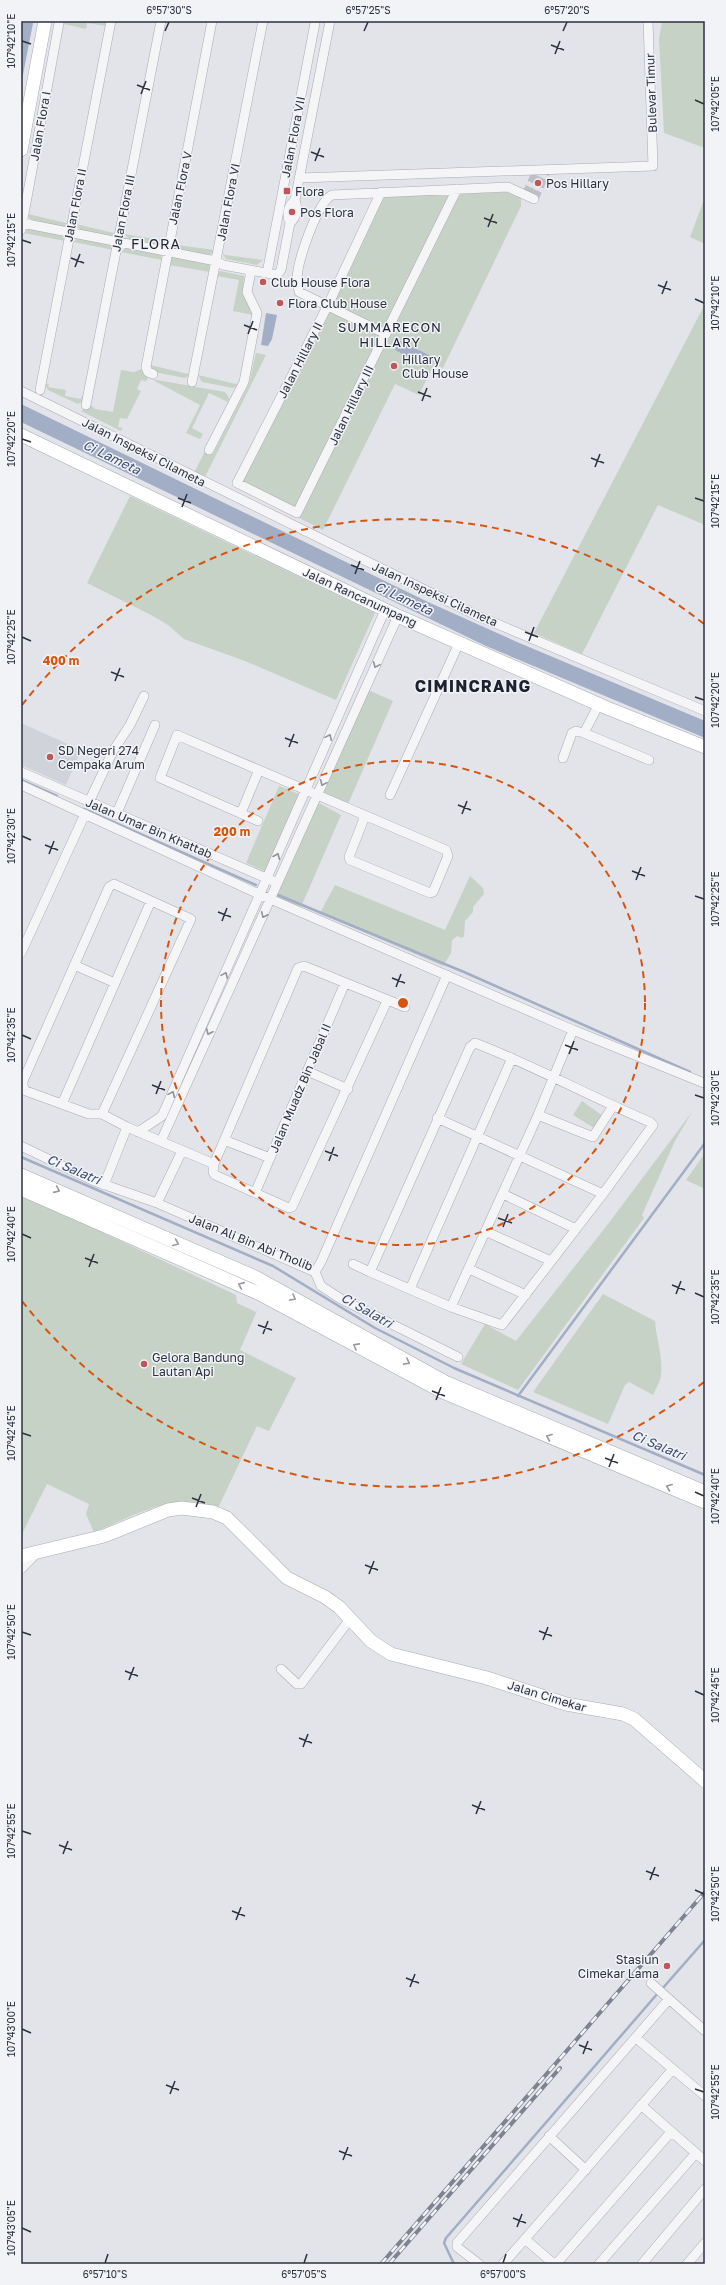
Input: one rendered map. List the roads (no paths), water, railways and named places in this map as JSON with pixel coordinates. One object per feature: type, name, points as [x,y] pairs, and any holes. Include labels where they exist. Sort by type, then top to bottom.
[{"type":"street","points":[[21,150],[45,21]]},
{"type":"street","name":"Jalan Flora II","points":[[40,390],[111,21]]},
{"type":"street","name":"Jalan Flora III","points":[[86,405],[161,21]]},
{"type":"street","name":"Jalan Flora V","points":[[153,374],[148,372],[146,368],[167,251],[201,89],[212,21]]},
{"type":"street","name":"Jalan Flora VI","points":[[192,382],[263,21]]},
{"type":"street","points":[[22,226],[70,232],[216,261],[223,265],[252,271],[276,275],[280,273],[290,223],[295,219],[290,205],[295,200],[330,21]]},
{"type":"street","name":"Bulevar Timur","points":[[299,178],[653,166],[648,21]]},
{"type":"street","name":"Jalan Flora I","points":[[22,226],[59,23]]},
{"type":"street","name":"Jalan Flora VII","points":[[267,273],[315,23]]},
{"type":"street","points":[[386,334],[300,292],[296,280],[307,237],[325,198],[332,195],[381,192],[508,187],[534,199]]},
{"type":"street","name":"Jalan Hillary III","points":[[297,513],[457,189]]},
{"type":"street","name":"Jalan Hillary II","points":[[297,513],[237,483],[328,305],[381,192]]},
{"type":"street","points":[[209,450],[244,382],[257,313],[247,292],[252,271]]},
{"type":"street","name":"Jalan Inspeksi Cilameta","points":[[21,391],[478,616],[705,711]]},
{"type":"street","name":"Jalan Rancanumpang","points":[[21,435],[398,616],[599,704],[705,747]]},
{"type":"street","points":[[161,1141],[166,1117],[305,791],[385,610]]},
{"type":"street","points":[[138,1132],[166,1117],[271,899],[398,616]]},
{"type":"street","points":[[371,641],[378,646],[385,646]]},
{"type":"street","points":[[390,795],[459,643]]},
{"type":"street","points":[[21,953],[87,801],[113,751],[130,725],[144,696]]},
{"type":"street","points":[[584,733],[599,704]]},
{"type":"street","points":[[116,815],[155,725]]},
{"type":"street","points":[[563,758],[574,731],[584,733],[649,760]]},
{"type":"street","points":[[258,821],[160,778],[176,736],[178,735],[258,772],[317,797],[365,816],[446,850],[448,856],[433,892],[430,893],[350,860],[349,857],[365,816]]},
{"type":"street","name":"Jalan Umar Bin Khattab","points":[[21,772],[116,815],[278,883]]},
{"type":"street","points":[[241,813],[258,772]]},
{"type":"street","name":"Jalan Umar Bin Khattab","points":[[21,785],[261,895],[573,1030],[704,1083]]},
{"type":"street","points":[[102,1114],[191,919],[114,884],[110,885],[22,1085],[26,1091],[89,1114],[102,1114],[138,1132],[214,1164]]},
{"type":"street","points":[[62,1104],[151,901]]},
{"type":"street","points":[[74,965],[116,982]]},
{"type":"street","points":[[388,1001],[295,1204],[290,1208],[215,1175],[213,1172],[214,1164],[298,968],[304,966],[405,1007]]},
{"type":"street","name":"Jalan Ali Bin Abi Tholib","points":[[21,1146],[104,1185],[157,1203],[315,1272],[321,1262],[447,975]]},
{"type":"street","name":"Jalan Muadz Bin Jabal II","points":[[255,1193],[345,982]]},
{"type":"street","points":[[451,1307],[487,1232],[573,1030]]},
{"type":"street","points":[[353,1264],[370,1272],[451,1307],[502,1326],[603,1194],[653,1125],[650,1122],[613,1106],[553,1076],[475,1043],[472,1044],[437,1118],[370,1272]]},
{"type":"street","points":[[410,1289],[479,1136],[512,1058]]},
{"type":"street","points":[[307,1071],[348,1089]]},
{"type":"street","points":[[538,1115],[593,1136],[613,1106]]},
{"type":"street","points":[[437,1118],[603,1194]]},
{"type":"street","points":[[104,1185],[127,1127]]},
{"type":"street","points":[[224,1140],[270,1158]]},
{"type":"street","points":[[157,1203],[182,1151]]},
{"type":"street","points":[[21,1175],[255,1277],[445,1382],[705,1492]]},
{"type":"street","points":[[21,1188],[260,1294],[443,1392],[705,1502]]},
{"type":"street","points":[[503,1194],[576,1229]]},
{"type":"street","points":[[487,1232],[551,1262]]},
{"type":"street","points":[[469,1269],[526,1295]]},
{"type":"street","points":[[315,1272],[321,1286],[341,1299],[458,1357]]},
{"type":"street","name":"Jalan Cimekar","points":[[21,1556],[104,1536],[168,1510],[182,1508],[213,1512],[227,1518],[287,1578],[325,1597],[350,1619],[371,1641],[391,1654],[418,1662],[487,1678],[566,1704],[623,1714],[634,1719],[705,1782]]},
{"type":"street","points":[[21,1568],[37,1553]]},
{"type":"street","points":[[281,1669],[297,1684],[301,1684],[350,1619]]},
{"type":"street","points":[[479,2264],[457,2247],[457,2243],[636,2038],[660,1991],[705,2031]]},
{"type":"street","points":[[636,2038],[705,2096]]},
{"type":"street","points":[[503,2264],[673,2069]]},
{"type":"street","points":[[641,2105],[705,2161]]},
{"type":"street","points":[[525,2239],[555,2264],[671,2132]]},
{"type":"street","points":[[549,2136],[586,2170]]},
{"type":"street","points":[[599,2264],[696,2153]]},
{"type":"street","points":[[642,2264],[705,2190]]},
{"type":"street","points":[[687,2264],[705,2243]]},
{"type":"water","points":[[21,23],[33,23],[21,85]]},
{"type":"water","points":[[266,313],[277,315],[272,339],[268,346],[261,345]]},
{"type":"water","points":[[400,341],[433,357],[428,367],[395,350]]},
{"type":"water","name":"Ci Lameta","points":[[21,404],[428,602],[517,642],[705,721],[705,738],[486,646],[21,422]]},
{"type":"waterway","points":[[21,780],[57,796]]},
{"type":"waterway","points":[[84,809],[256,885]]},
{"type":"waterway","points":[[278,895],[464,972],[690,1072]]},
{"type":"waterway","points":[[518,1396],[705,1143]]},
{"type":"waterway","name":"Ci Salatri","points":[[21,1157],[273,1266],[375,1328],[454,1368],[705,1475]]},
{"type":"waterway","points":[[662,1989],[705,1940]]},
{"type":"waterway","points":[[454,2264],[444,2243],[446,2238],[658,1993]]},
{"type":"tunnel","points":[[526,195],[538,169]]},
{"type":"tunnel","points":[[534,199],[547,169]]},
{"type":"railway","points":[[381,2264],[705,1892]]},
{"type":"railway","points":[[389,2264],[560,2068]]},
{"type":"place","name":"Pos Hillary","points":[[538,183]]},
{"type":"place","name":"Flora","points":[[287,191]]},
{"type":"place","name":"Pos Flora","points":[[292,212]]},
{"type":"place","name":"Club House Flora","points":[[263,282]]},
{"type":"place","name":"Flora Club House","points":[[280,303]]},
{"type":"place","name":"Hillary Club House","points":[[394,366]]},
{"type":"place","name":"SD Negeri 274 Cempaka Arum","points":[[50,757]]},
{"type":"place","name":"Gelora Bandung Lautan Api","points":[[144,1364]]},
{"type":"place","name":"Stasiun Cimekar Lama","points":[[667,1966]]},
{"type":"district","name":"FLORA","points":[[156,243]]},
{"type":"district","name":"SUMMARECON HILLARY","points":[[390,334]]},
{"type":"district","name":"CIMINCRANG","points":[[473,686]]}]
